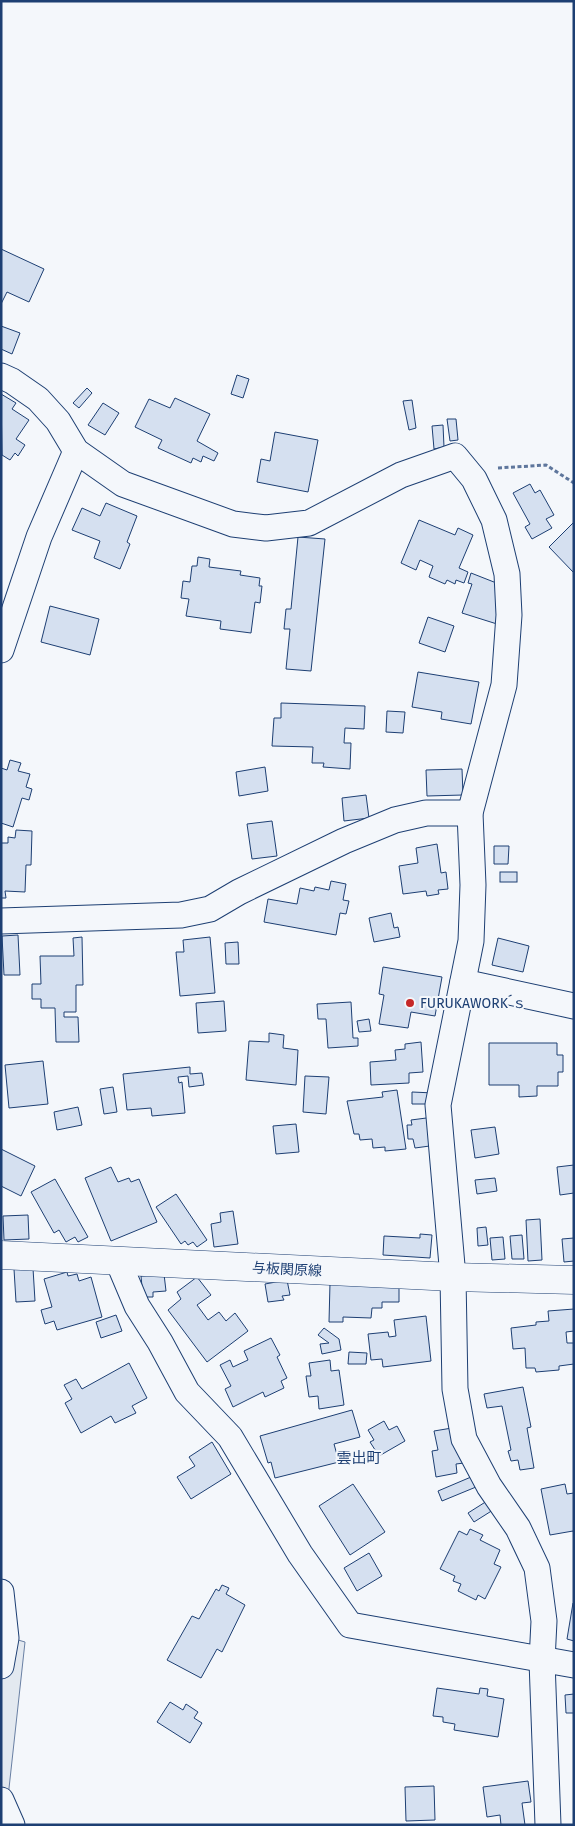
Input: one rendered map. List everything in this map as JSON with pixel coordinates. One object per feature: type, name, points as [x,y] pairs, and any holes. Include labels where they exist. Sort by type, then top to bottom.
[{"type":"main road","name":"与板関原線","points":[[1,1255],[453,1277],[574,1280]]},
{"type":"street","points":[[1,376],[12,381],[38,399],[58,421],[76,451],[123,484],[233,524],[266,528],[309,523],[401,475],[455,456],[474,479],[494,520],[507,574],[510,615],[504,685],[470,813],[473,885],[471,941],[438,1105],[453,1277],[455,1389],[464,1439],[489,1486],[518,1528],[537,1568],[544,1621],[542,1661],[548,1825]]},
{"type":"street","points":[[1,650],[39,537],[76,451]]},
{"type":"street","points":[[1,921],[181,915],[210,909],[240,892],[344,841],[395,820],[426,813],[470,813]]},
{"type":"street","points":[[463,982],[574,1006]]},
{"type":"street","points":[[118,1261],[137,1306],[160,1342],[187,1392],[230,1437],[300,1554],[350,1625],[542,1661],[574,1665]]},
{"type":"street","points":[[1,1592],[6,1638],[1,1666]]},
{"type":"street","points":[[1,1800],[12,1825]]},
{"type":"path","points":[[474,479],[495,468],[546,465],[574,483]]},
{"type":"shaded area","points":[[1,1635],[25,1642],[5,1825],[1,1825]]},
{"type":"building","points":[[1,249],[44,269],[29,302],[7,292],[1,304]]},
{"type":"building","points":[[1,326],[20,333],[12,354],[1,349]]},
{"type":"building","points":[[237,375],[249,379],[243,398],[231,394]]},
{"type":"building","points":[[87,388],[92,393],[79,408],[73,403]]},
{"type":"building","points":[[1,394],[16,403],[12,409],[29,420],[16,439],[25,445],[18,456],[15,453],[10,460],[2,455]]},
{"type":"building","points":[[175,398],[210,414],[197,441],[218,453],[214,461],[203,456],[201,462],[193,458],[191,463],[158,448],[162,440],[135,427],[149,399],[170,408]]},
{"type":"building","points":[[412,400],[416,428],[409,430],[403,401]]},
{"type":"building","points":[[103,403],[119,413],[105,435],[88,425]]},
{"type":"building","points":[[447,419],[456,419],[458,440],[450,441]]},
{"type":"building","points":[[443,425],[444,447],[434,449],[432,426]]},
{"type":"building","points":[[275,432],[318,440],[308,492],[257,482],[261,459],[270,461]]},
{"type":"building","points":[[530,484],[535,493],[540,490],[554,515],[546,519],[552,528],[532,539],[525,527],[530,524],[513,493]]},
{"type":"building","points":[[106,503],[137,516],[127,542],[130,544],[120,569],[94,558],[100,541],[72,530],[82,508],[100,516]]},
{"type":"building","points":[[419,520],[455,535],[458,528],[473,535],[459,568],[468,572],[464,583],[456,580],[455,584],[447,580],[445,584],[429,577],[433,566],[420,560],[416,570],[401,563]]},
{"type":"building","points":[[574,522],[574,573],[549,547]]},
{"type":"building","points":[[298,537],[325,539],[311,671],[286,669],[290,629],[284,629],[286,609],[291,609]]},
{"type":"building","points":[[198,557],[210,559],[209,567],[241,571],[240,575],[260,578],[259,586],[262,586],[260,603],[255,602],[251,633],[220,629],[221,621],[186,616],[189,599],[181,598],[183,581],[190,582],[192,566],[197,566]]},
{"type":"building","points":[[471,573],[499,584],[497,624],[462,613],[472,584],[468,583]]},
{"type":"building","points":[[50,606],[99,619],[90,655],[41,642]]},
{"type":"building","points":[[428,617],[454,626],[445,652],[419,643]]},
{"type":"building","points":[[418,672],[479,682],[471,724],[441,719],[442,712],[412,707]]},
{"type":"building","points":[[281,703],[365,706],[364,729],[345,728],[344,743],[351,743],[350,769],[323,767],[324,763],[312,763],[313,747],[272,746],[274,718],[281,718]]},
{"type":"building","points":[[387,711],[405,712],[403,733],[386,732]]},
{"type":"building","points":[[10,760],[21,763],[18,771],[30,774],[26,787],[32,789],[29,800],[22,798],[13,827],[1,823],[1,768],[7,770]]},
{"type":"building","points":[[265,767],[268,791],[239,796],[236,772]]},
{"type":"building","points":[[462,769],[463,795],[427,796],[426,770]]},
{"type":"building","points":[[366,795],[369,818],[344,821],[342,798]]},
{"type":"building","points":[[272,821],[277,856],[252,859],[247,824]]},
{"type":"building","points":[[16,830],[32,831],[31,865],[26,865],[25,892],[5,891],[6,898],[1,898],[1,843],[8,843],[8,837],[15,838]]},
{"type":"building","points":[[437,844],[441,873],[446,872],[448,889],[438,890],[439,894],[427,896],[426,891],[403,894],[399,866],[418,863],[416,848]]},
{"type":"building","points":[[494,846],[509,846],[508,864],[494,864]]},
{"type":"building","points":[[500,872],[517,872],[517,882],[500,882]]},
{"type":"building","points":[[331,881],[346,884],[343,900],[349,901],[346,914],[340,913],[336,935],[264,922],[268,899],[297,904],[300,888],[314,891],[315,887],[329,890]]},
{"type":"building","points":[[391,913],[394,928],[398,927],[400,937],[374,942],[369,918]]},
{"type":"building","points":[[18,935],[20,975],[4,975],[2,936]]},
{"type":"building","points":[[82,937],[83,985],[76,985],[76,1012],[64,1012],[64,1017],[78,1017],[79,1042],[56,1042],[55,1008],[41,1008],[41,999],[32,999],[32,984],[41,984],[40,956],[74,956],[73,938]]},
{"type":"building","points":[[210,937],[215,993],[180,996],[176,952],[184,952],[183,940]]},
{"type":"building","points":[[498,938],[529,946],[523,972],[492,965]]},
{"type":"building","points":[[238,942],[239,964],[226,964],[225,943]]},
{"type":"building","name":"FURUKAWORK´ｓ","points":[[383,967],[442,977],[435,1016],[411,1012],[408,1028],[379,1024],[384,995],[379,994]]},
{"type":"building","points":[[224,1001],[226,1031],[198,1033],[196,1003]]},
{"type":"building","points":[[351,1002],[353,1038],[358,1038],[358,1046],[328,1048],[326,1019],[318,1019],[317,1004]]},
{"type":"building","points":[[369,1019],[371,1031],[359,1032],[357,1021]]},
{"type":"building","points":[[269,1033],[284,1035],[283,1048],[298,1050],[296,1085],[246,1080],[249,1041],[269,1042]]},
{"type":"building","points":[[421,1042],[423,1072],[409,1073],[409,1083],[371,1085],[370,1062],[396,1060],[395,1050],[405,1049],[405,1044]]},
{"type":"building","points":[[489,1043],[557,1043],[557,1055],[563,1055],[563,1072],[558,1072],[558,1086],[537,1086],[537,1096],[519,1097],[519,1085],[489,1085]]},
{"type":"building","points":[[43,1061],[48,1104],[9,1108],[5,1065]]},
{"type":"building","points":[[190,1067],[190,1074],[202,1073],[204,1085],[189,1087],[188,1076],[178,1077],[179,1083],[182,1082],[185,1113],[152,1116],[151,1108],[127,1110],[123,1074]]},
{"type":"building","points":[[305,1076],[329,1077],[326,1114],[303,1112]]},
{"type":"building","points":[[113,1087],[117,1112],[104,1114],[100,1089]]},
{"type":"building","points":[[397,1090],[406,1149],[385,1151],[385,1147],[373,1148],[372,1139],[360,1140],[359,1134],[354,1134],[347,1101],[383,1097],[382,1092]]},
{"type":"building","points":[[412,1092],[434,1093],[434,1104],[412,1104]]},
{"type":"building","points":[[78,1107],[82,1125],[57,1130],[54,1112]]},
{"type":"building","points":[[434,1117],[437,1145],[415,1148],[413,1139],[408,1139],[407,1125],[412,1125],[411,1120]]},
{"type":"building","points":[[296,1124],[299,1152],[276,1154],[273,1126]]},
{"type":"building","points":[[495,1127],[499,1154],[475,1158],[471,1130]]},
{"type":"building","points":[[1,1149],[35,1166],[21,1196],[1,1186]]},
{"type":"building","points":[[574,1165],[574,1193],[560,1195],[557,1167]]},
{"type":"building","points":[[111,1167],[118,1182],[129,1178],[131,1182],[139,1179],[157,1222],[111,1241],[85,1178]]},
{"type":"building","points":[[495,1178],[497,1191],[477,1194],[475,1180]]},
{"type":"building","points":[[55,1179],[88,1237],[78,1242],[75,1237],[66,1242],[59,1230],[54,1233],[31,1192]]},
{"type":"building","points":[[176,1194],[207,1240],[197,1247],[193,1242],[188,1245],[185,1241],[181,1244],[156,1207]]},
{"type":"building","points":[[233,1211],[238,1244],[214,1247],[211,1224],[221,1222],[220,1213]]},
{"type":"building","points":[[28,1215],[29,1239],[4,1240],[3,1216]]},
{"type":"building","points":[[540,1219],[542,1260],[528,1261],[526,1220]]},
{"type":"building","points":[[486,1227],[488,1245],[478,1246],[477,1228]]},
{"type":"building","points":[[420,1234],[432,1235],[430,1258],[383,1255],[384,1236],[420,1238]]},
{"type":"building","points":[[522,1235],[524,1259],[512,1259],[510,1236]]},
{"type":"building","points":[[503,1237],[505,1259],[492,1260],[490,1238]]},
{"type":"building","points":[[574,1238],[574,1261],[564,1262],[562,1239]]},
{"type":"building","points":[[33,1268],[35,1301],[16,1302],[14,1269]]},
{"type":"building","points":[[67,1272],[68,1276],[77,1274],[79,1281],[91,1277],[102,1317],[57,1330],[54,1321],[45,1324],[41,1310],[52,1307],[44,1279]]},
{"type":"building","points":[[164,1274],[166,1291],[153,1292],[153,1297],[143,1297],[141,1276]]},
{"type":"building","points":[[197,1277],[211,1295],[197,1305],[208,1320],[219,1312],[226,1321],[235,1313],[248,1331],[207,1362],[168,1310],[181,1299],[177,1292]]},
{"type":"building","points":[[287,1280],[290,1295],[282,1296],[284,1300],[268,1302],[265,1284]]},
{"type":"building","points":[[330,1283],[399,1285],[399,1302],[382,1302],[382,1308],[372,1308],[371,1318],[343,1317],[343,1322],[329,1322]]},
{"type":"building","points":[[574,1309],[574,1331],[566,1332],[567,1343],[574,1343],[574,1364],[559,1366],[559,1370],[536,1372],[535,1368],[526,1368],[525,1348],[513,1349],[511,1328],[536,1325],[536,1322],[549,1321],[548,1311]]},
{"type":"building","points":[[116,1315],[122,1331],[101,1338],[96,1322]]},
{"type":"building","points":[[426,1316],[431,1361],[383,1367],[382,1359],[371,1360],[368,1334],[388,1332],[389,1337],[396,1336],[394,1320]]},
{"type":"building","points":[[324,1328],[339,1339],[341,1350],[322,1354],[320,1344],[329,1343],[318,1335]]},
{"type":"building","points":[[271,1338],[280,1355],[277,1357],[287,1378],[281,1381],[284,1388],[265,1397],[263,1392],[233,1407],[225,1389],[231,1386],[220,1365],[230,1360],[233,1367],[248,1360],[244,1351]]},
{"type":"building","points":[[349,1352],[367,1353],[366,1364],[348,1364]]},
{"type":"building","points":[[330,1360],[331,1371],[339,1370],[344,1405],[319,1409],[318,1396],[309,1397],[306,1376],[311,1376],[309,1363]]},
{"type":"building","points":[[129,1363],[147,1398],[132,1406],[136,1413],[115,1423],[111,1416],[81,1433],[65,1403],[72,1399],[64,1385],[76,1379],[82,1389]]},
{"type":"building","points":[[523,1387],[531,1427],[527,1428],[534,1468],[520,1470],[518,1460],[511,1461],[508,1451],[511,1450],[502,1406],[487,1408],[484,1394]]},
{"type":"building","points":[[352,1410],[360,1437],[334,1444],[339,1462],[275,1478],[271,1462],[268,1463],[260,1436]]},
{"type":"building","points":[[384,1421],[389,1430],[397,1426],[405,1441],[379,1456],[370,1442],[374,1440],[368,1430]]},
{"type":"building","points":[[458,1427],[464,1463],[456,1464],[457,1473],[436,1477],[432,1451],[438,1450],[434,1431]]},
{"type":"building","points":[[212,1442],[231,1474],[191,1499],[177,1477],[195,1466],[189,1457]]},
{"type":"building","points":[[471,1477],[476,1487],[442,1501],[438,1491]]},
{"type":"building","points":[[353,1484],[385,1532],[350,1555],[319,1506]]},
{"type":"building","points":[[565,1484],[567,1494],[574,1493],[574,1534],[573,1531],[550,1535],[541,1489]]},
{"type":"building","points":[[487,1501],[493,1510],[474,1522],[468,1513]]},
{"type":"building","points":[[470,1529],[483,1535],[480,1540],[500,1550],[494,1564],[501,1567],[485,1599],[478,1595],[476,1600],[458,1591],[461,1584],[453,1581],[455,1576],[440,1569],[459,1531],[467,1535]]},
{"type":"building","points":[[369,1553],[382,1576],[357,1591],[344,1568]]},
{"type":"building","points":[[222,1585],[229,1588],[226,1594],[245,1605],[222,1652],[217,1649],[201,1678],[167,1660],[192,1616],[199,1619],[216,1589],[219,1591]]},
{"type":"building","points":[[574,1603],[574,1641],[567,1639]]},
{"type":"building","points":[[437,1688],[479,1694],[480,1688],[488,1689],[487,1696],[504,1699],[498,1737],[454,1730],[455,1724],[443,1722],[443,1717],[433,1716]]},
{"type":"building","points":[[574,1694],[574,1713],[566,1713],[565,1695]]},
{"type":"building","points":[[170,1702],[183,1710],[186,1704],[198,1712],[194,1718],[202,1723],[190,1743],[157,1722]]},
{"type":"building","points":[[528,1781],[531,1802],[522,1803],[525,1825],[501,1825],[500,1815],[487,1817],[483,1787]]},
{"type":"building","points":[[434,1786],[435,1820],[406,1821],[405,1787]]},
{"type":"place","name":"FURUKAWORK´ｓ","points":[[410,1003]]},
{"type":"district","name":"雲出町","points":[[359,1458]]}]
